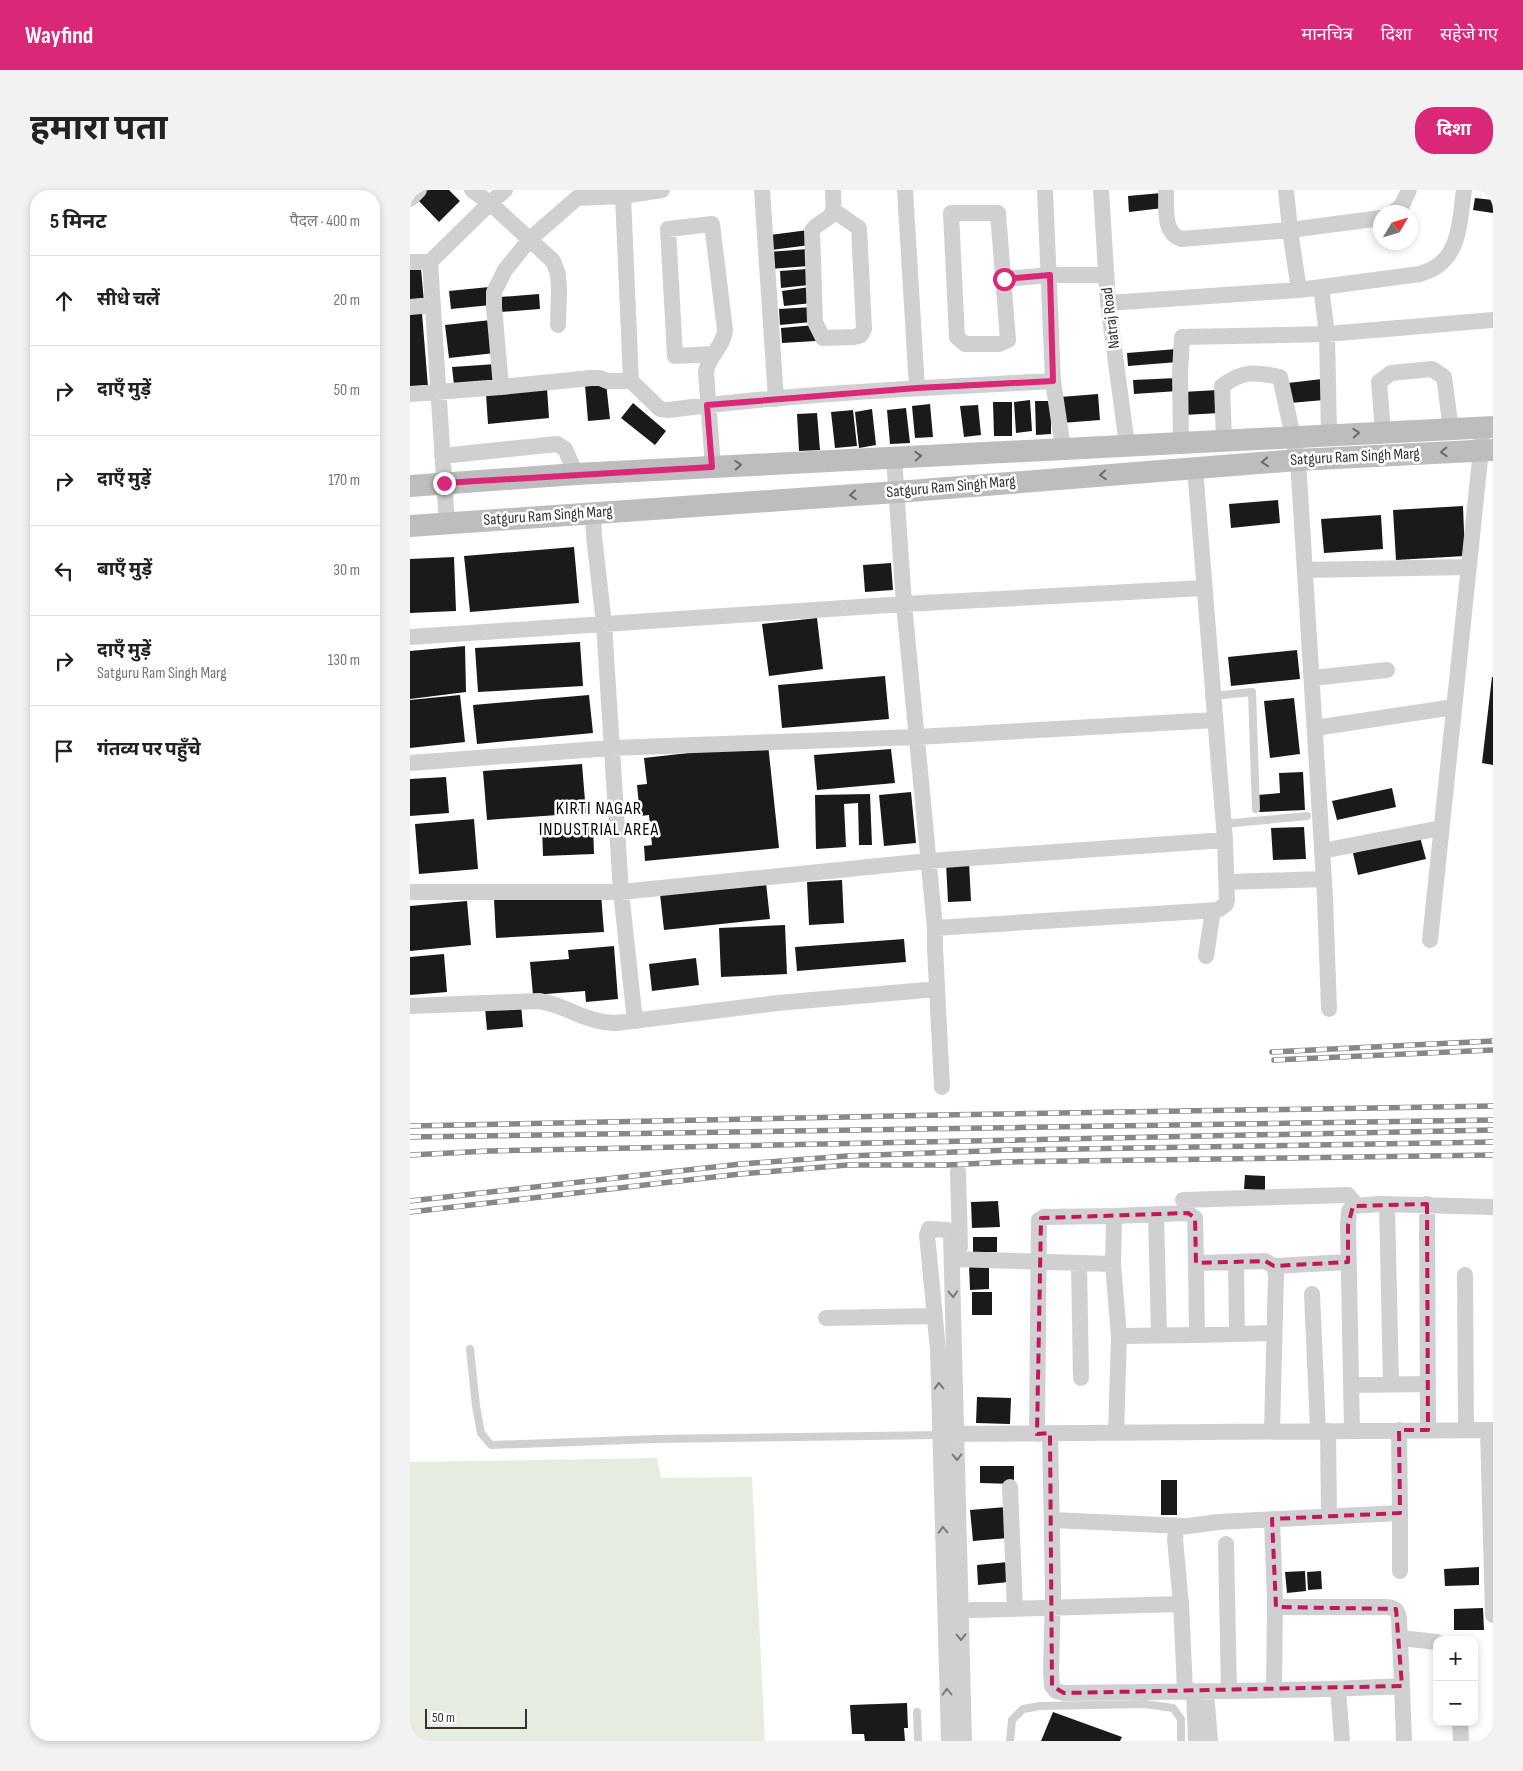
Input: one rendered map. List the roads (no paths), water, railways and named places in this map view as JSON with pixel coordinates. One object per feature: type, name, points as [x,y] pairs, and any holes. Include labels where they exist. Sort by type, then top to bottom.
[{"type":"main road","name":"Satguru Ram Singh Marg","points":[[410,486],[576,474],[1488,427]]},
{"type":"main road","name":"Satguru Ram Singh Marg","points":[[410,526],[897,492],[1298,460],[1487,450]]},
{"type":"street","points":[[410,199],[419,190]]},
{"type":"street","points":[[472,190],[490,202],[553,261],[558,274],[558,326]]},
{"type":"street","points":[[410,262],[430,262],[490,202],[505,190]]},
{"type":"street","points":[[501,387],[494,292],[505,270],[530,239],[577,198],[623,196],[662,190]]},
{"type":"street","points":[[762,190],[776,399]]},
{"type":"street","points":[[833,190],[833,210],[829,218],[814,226],[812,231],[815,322],[823,338],[854,337],[861,335],[864,329],[859,228],[833,210]]},
{"type":"street","points":[[905,190],[917,388]]},
{"type":"street","points":[[1045,190],[1053,381],[1062,448]]},
{"type":"street","name":"Natraj Road","points":[[1101,190],[1108,303],[1127,445]]},
{"type":"street","points":[[1166,190],[1167,226],[1176,237],[1181,239],[1290,230],[1373,219]]},
{"type":"street","points":[[1286,190],[1299,290]]},
{"type":"street","points":[[1402,205],[1409,190]]},
{"type":"street","points":[[1108,303],[1299,290],[1420,274],[1434,268],[1446,258],[1457,240],[1464,190]]},
{"type":"street","points":[[623,196],[631,382]]},
{"type":"street","points":[[951,213],[998,213],[1004,279],[1008,340],[999,344],[965,344],[957,337],[951,213]]},
{"type":"street","points":[[712,467],[706,372],[708,362],[714,354],[723,339],[724,330],[712,224],[668,229],[675,356],[714,354]]},
{"type":"street","points":[[430,262],[447,524]]},
{"type":"street","points":[[1004,279],[1050,275],[1106,275]]},
{"type":"street","points":[[1321,287],[1327,334],[1329,435]]},
{"type":"street","points":[[410,307],[432,305]]},
{"type":"street","points":[[1180,442],[1182,338],[1327,334],[1493,320]]},
{"type":"street","points":[[1383,432],[1380,382],[1391,373],[1432,369],[1444,377],[1451,429]]},
{"type":"street","points":[[1224,440],[1222,386],[1234,377],[1254,372],[1280,377],[1298,460],[1324,879],[1330,1009]]},
{"type":"street","points":[[410,394],[600,378],[607,381],[631,382],[660,409],[669,410],[707,405],[917,388],[1053,381]]},
{"type":"street","points":[[1430,940],[1469,566],[1487,450],[1488,427]]},
{"type":"street","points":[[442,456],[557,444],[565,449],[576,474]]},
{"type":"street","points":[[894,458],[904,604],[935,928],[942,1087]]},
{"type":"street","points":[[935,928],[1213,910],[1222,908],[1226,904],[1228,900],[1224,832],[1195,468]]},
{"type":"street","points":[[593,513],[604,624],[622,892],[635,1021]]},
{"type":"street","points":[[1305,570],[1469,566]]},
{"type":"street","points":[[410,637],[904,604],[1204,588]]},
{"type":"street","points":[[1312,678],[1387,670]]},
{"type":"street","points":[[1315,728],[1454,707]]},
{"type":"street","points":[[410,763],[611,748],[917,737],[1215,720]]},
{"type":"street","points":[[1322,851],[1442,828]]},
{"type":"street","points":[[410,892],[622,892],[1224,832]]},
{"type":"street","points":[[1227,882],[1324,879]]},
{"type":"street","points":[[1206,956],[1213,910]]},
{"type":"street","points":[[410,1006],[539,1001],[552,1004],[595,1021],[616,1023],[772,1004],[937,989]]},
{"type":"street","points":[[958,1172],[956,1259],[957,1434],[964,1741]]},
{"type":"street","points":[[1183,1200],[1348,1196],[1356,1205]]},
{"type":"street","points":[[1387,1204],[1391,1384]]},
{"type":"street","points":[[1352,1431],[1348,1262],[1349,1211],[1356,1205],[1387,1204],[1493,1207]]},
{"type":"street","points":[[1427,1204],[1428,1430]]},
{"type":"street","points":[[1156,1214],[1159,1335]]},
{"type":"street","points":[[1197,1335],[1196,1228],[1195,1218],[1192,1214],[1041,1218],[1039,1220],[1038,1262],[1043,1434],[1052,1520],[1052,1686],[1056,1691],[1064,1693],[1338,1689],[1402,1686]]},
{"type":"street","points":[[1114,1216],[1113,1264],[1119,1336],[1116,1433]]},
{"type":"street","points":[[949,1741],[938,1350],[927,1235],[929,1229],[950,1231],[956,1259]]},
{"type":"street","points":[[956,1259],[1113,1264]]},
{"type":"street","points":[[1196,1263],[1265,1261],[1274,1266],[1348,1262]]},
{"type":"street","points":[[1236,1262],[1237,1334]]},
{"type":"street","points":[[1079,1263],[1081,1378]]},
{"type":"street","points":[[1272,1431],[1276,1275],[1274,1266]]},
{"type":"street","points":[[1465,1275],[1466,1430]]},
{"type":"street","points":[[1312,1294],[1329,1516]]},
{"type":"street","points":[[826,1318],[935,1316]]},
{"type":"street","points":[[1119,1336],[1274,1333]]},
{"type":"street","points":[[1351,1385],[1428,1384]]},
{"type":"street","points":[[1399,1430],[1400,1571]]},
{"type":"street","points":[[940,1435],[1490,1430],[1493,1615]]},
{"type":"street","points":[[1010,1487],[1015,1609]]},
{"type":"street","points":[[1052,1520],[1183,1526],[1272,1519],[1400,1513]]},
{"type":"street","points":[[1272,1519],[1275,1602],[1274,1690]]},
{"type":"street","points":[[1183,1526],[1176,1531],[1175,1539],[1181,1604],[1195,1691],[1210,1741]]},
{"type":"street","points":[[1226,1544],[1229,1691]]},
{"type":"street","points":[[1275,1602],[1280,1607],[1391,1607],[1398,1612],[1404,1741]]},
{"type":"street","points":[[971,1610],[1181,1604]]},
{"type":"street","points":[[1400,1638],[1433,1642]]},
{"type":"street","points":[[1338,1689],[1342,1741]]},
{"type":"street","points":[[1195,1691],[1196,1741]]},
{"type":"street","points":[[1460,1726],[1461,1741]]},
{"type":"lane","points":[[1213,696],[1252,692],[1256,809]]},
{"type":"lane","points":[[1224,832],[1306,816]]},
{"type":"lane","points":[[470,1349],[481,1433],[491,1445],[655,1439],[940,1435]]},
{"type":"lane","points":[[1010,1741],[1012,1720],[1023,1710],[1040,1706],[1145,1704],[1173,1708],[1181,1719],[1181,1741]]},
{"type":"lane","points":[[917,1712],[918,1741]]},
{"type":"railway","points":[[1272,1052],[1493,1041]]},
{"type":"railway","points":[[1274,1060],[1493,1050]]},
{"type":"railway","points":[[410,1126],[1493,1106]]},
{"type":"railway","points":[[410,1137],[1493,1120]]},
{"type":"railway","points":[[410,1155],[489,1151],[1493,1130]]},
{"type":"railway","points":[[410,1201],[741,1164],[847,1156],[1010,1150],[1493,1142]]},
{"type":"railway","points":[[410,1212],[740,1174],[847,1165],[947,1165],[1007,1162],[1493,1155]]},
{"type":"district","name":"KIRTI NAGAR INDUSTRIAL AREA","points":[[599,818]]}]
